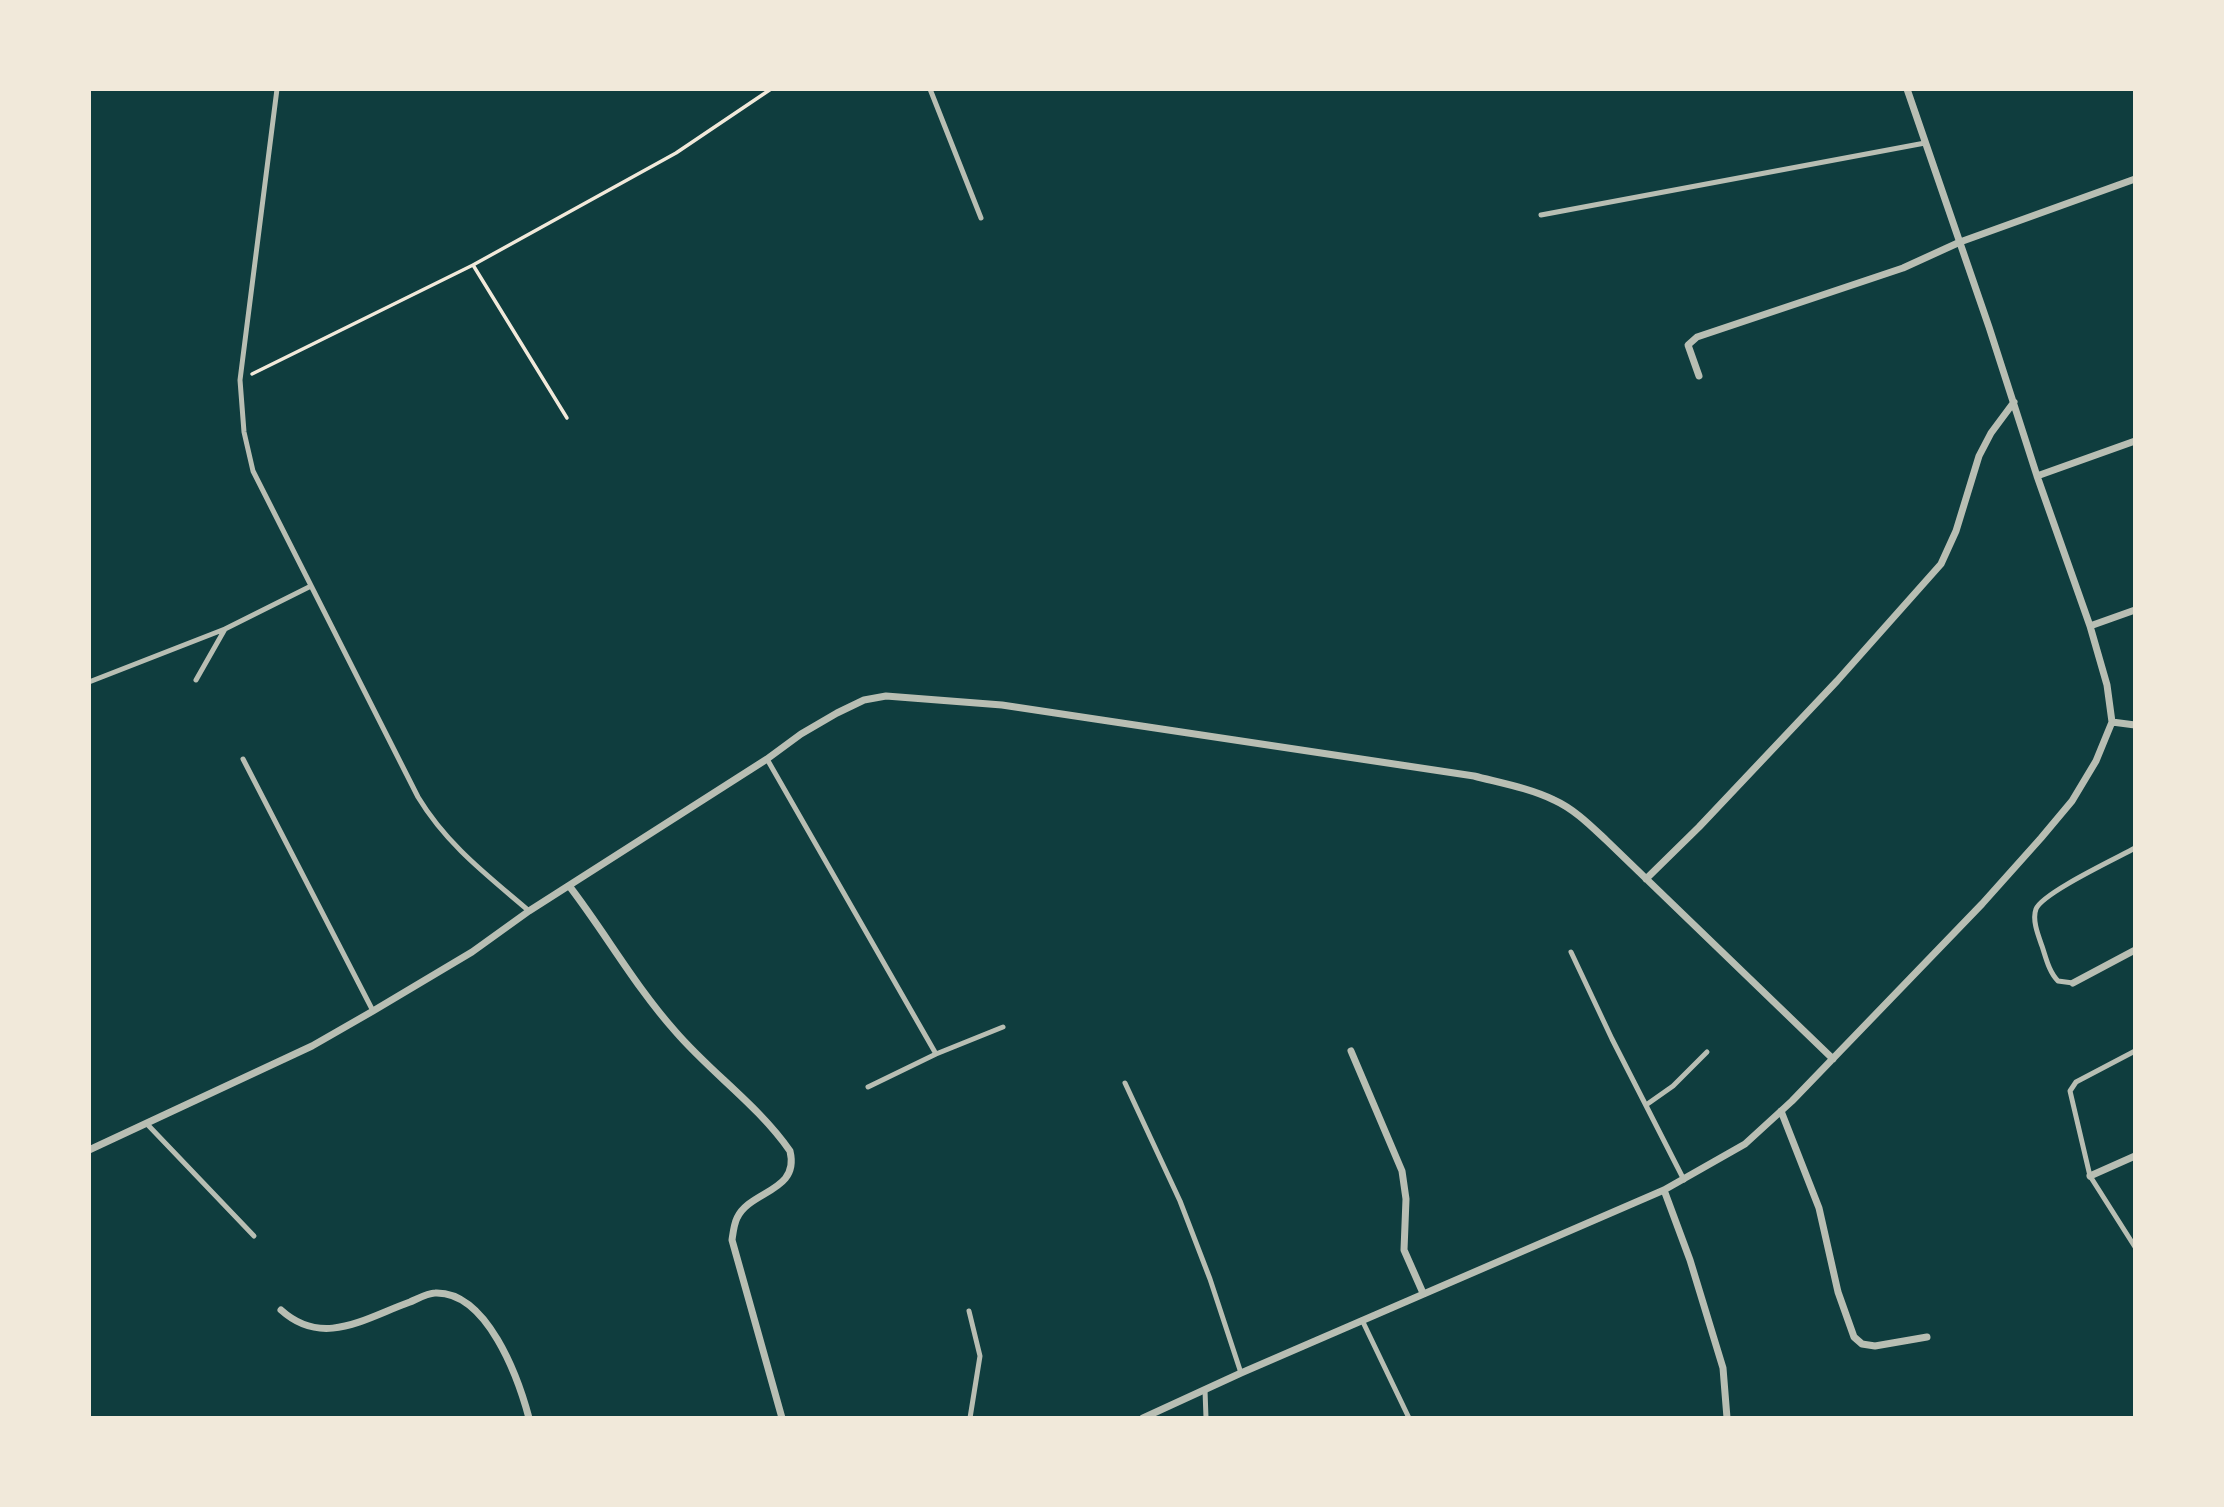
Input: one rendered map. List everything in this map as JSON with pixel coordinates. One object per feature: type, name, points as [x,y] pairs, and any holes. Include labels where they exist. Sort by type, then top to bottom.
[{"type":"street","points":[[1143,1418],[1423,1293],[1664,1190],[1745,1144],[1833,1059],[1982,904],[2072,801],[2096,761],[2112,722],[2107,685],[2090,626],[1907,89]]},
{"type":"street","points":[[1699,376],[1688,345],[1697,337],[1903,268],[1960,242],[2135,178]]},
{"type":"street","points":[[1646,879],[1838,681],[1941,564],[1956,531],[1979,456],[1991,432],[2014,402]]},
{"type":"street","points":[[2037,476],[2135,441]]},
{"type":"street","points":[[2090,626],[2135,610]]},
{"type":"street","points":[[89,1150],[312,1046],[472,952],[528,911],[570,887],[801,734],[836,713],[886,696],[1015,707],[1474,776],[1554,800],[1578,815],[1833,1059]]},
{"type":"street","points":[[2112,722],[2135,725]]},
{"type":"street","points":[[570,887],[598,923],[650,1002],[693,1051],[749,1102],[790,1151],[791,1170],[737,1217],[732,1240],[782,1418]]},
{"type":"street","points":[[2073,983],[2135,950]]},
{"type":"street","points":[[1351,1051],[1402,1171],[1406,1199],[1405,1250],[1423,1293]]},
{"type":"street","points":[[1781,1111],[1819,1208],[1838,1292],[1854,1337],[1862,1344],[1875,1346],[1927,1336]]},
{"type":"street","points":[[2090,1176],[2135,1156]]},
{"type":"street","points":[[1664,1190],[1690,1260],[1723,1368],[1727,1418]]},
{"type":"street","points":[[281,1310],[295,1322],[317,1329],[351,1325],[435,1293],[465,1300],[485,1320],[506,1356],[529,1418]]},
{"type":"lane","points":[[277,89],[240,380],[244,432],[253,471],[432,821],[448,841],[528,911]]},
{"type":"lane","points":[[930,89],[981,218]]},
{"type":"lane","points":[[1541,215],[1925,143]]},
{"type":"lane","points":[[89,682],[225,629],[311,586]]},
{"type":"lane","points":[[196,680],[225,629]]},
{"type":"lane","points":[[243,759],[373,1011]]},
{"type":"lane","points":[[766,759],[936,1054]]},
{"type":"lane","points":[[2073,983],[2065,984],[2053,975],[2038,935],[2036,908],[2052,894],[2135,848]]},
{"type":"lane","points":[[1571,952],[1684,1180]]},
{"type":"lane","points":[[868,1087],[936,1054],[1003,1027]]},
{"type":"lane","points":[[2135,1051],[2076,1082],[2070,1091],[2090,1176],[2135,1247]]},
{"type":"lane","points":[[1646,1105],[1679,1080],[1707,1052]]},
{"type":"lane","points":[[1125,1083],[1180,1201],[1210,1279],[1241,1373]]},
{"type":"lane","points":[[147,1124],[254,1236]]},
{"type":"lane","points":[[969,1311],[980,1356],[970,1418]]},
{"type":"lane","points":[[1362,1320],[1409,1418]]},
{"type":"lane","points":[[1205,1390],[1206,1418]]},
{"type":"path","points":[[240,380],[473,265],[676,153],[771,89]]},
{"type":"path","points":[[473,265],[566,418]]}]
